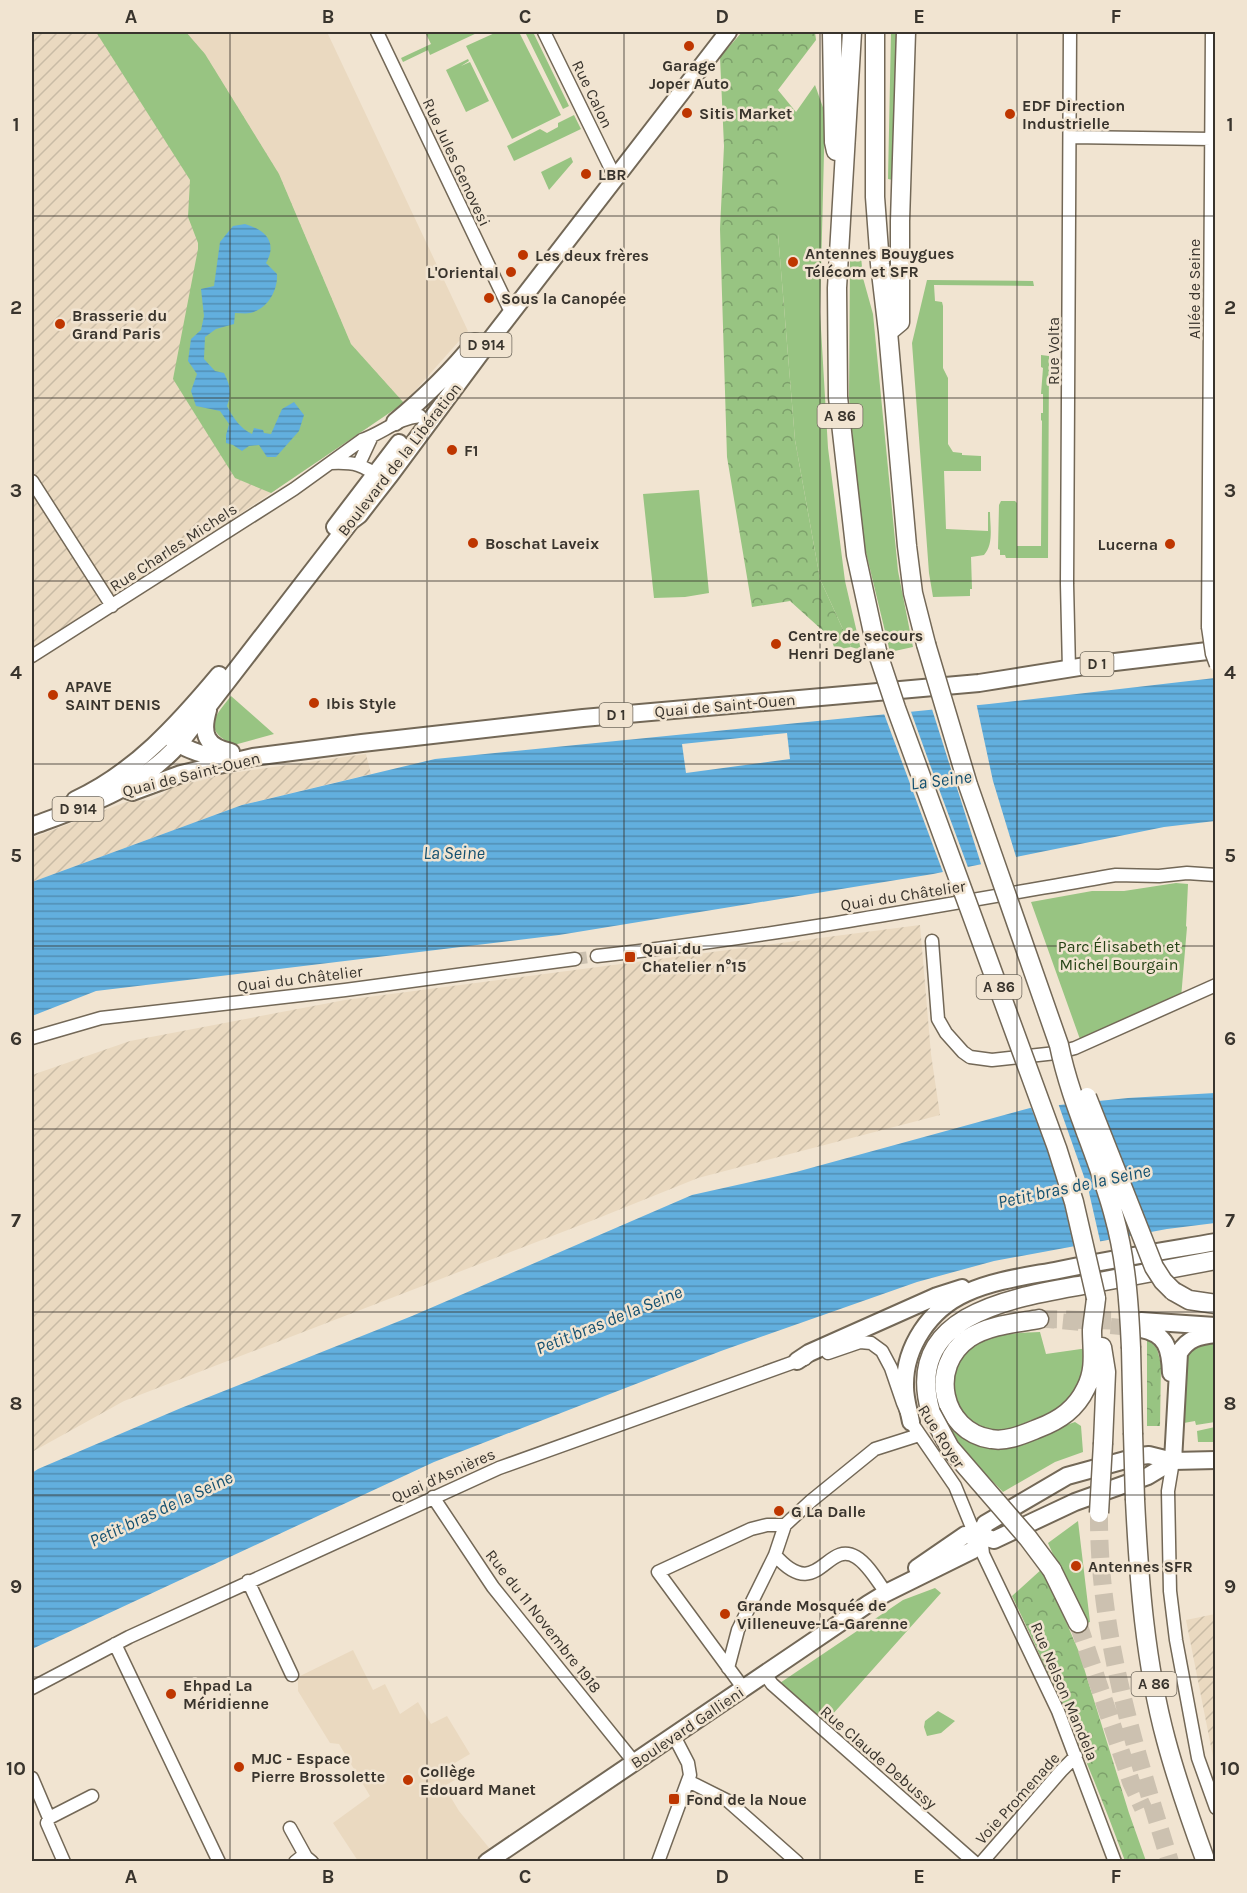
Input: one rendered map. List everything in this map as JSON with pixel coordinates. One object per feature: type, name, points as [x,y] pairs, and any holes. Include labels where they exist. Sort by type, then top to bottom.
[{"type":"highway","points":[[832,32],[834,142],[843,179]]},
{"type":"highway","name":"A 86","points":[[852,32],[837,288],[838,397],[855,547],[877,651],[904,731],[1057,1148],[1074,1202],[1096,1298],[1106,1372],[1099,1513]]},
{"type":"highway","name":"A 86","points":[[875,32],[875,197],[913,593],[968,785],[1059,1045],[1065,1074],[1100,1169],[1119,1234],[1127,1282],[1135,1500],[1142,1612],[1154,1687],[1166,1740],[1206,1862]]},
{"type":"highway","points":[[888,332],[900,322],[900,221],[906,32]]},
{"type":"highway","points":[[1059,1045],[1079,1077],[1154,1267],[1173,1292],[1189,1300],[1215,1304]]},
{"type":"highway","points":[[1078,1623],[1052,1570],[1028,1538],[942,1437],[931,1413],[927,1382],[931,1359],[945,1335],[976,1312],[1023,1297],[1215,1260]]},
{"type":"highway","points":[[1039,1319],[985,1330],[968,1339],[952,1356],[945,1372],[944,1394],[956,1418],[967,1429],[989,1439],[1006,1439],[1057,1421],[1074,1408],[1086,1389],[1093,1369],[1092,1330],[1096,1298]]},
{"type":"main road","name":"Boulevard de la Libération","points":[[238,653],[488,343],[687,78],[717,32]]},
{"type":"main road","name":"Boulevard de la Libération","points":[[124,789],[154,769],[179,744],[351,521],[359,515],[420,416],[454,377],[626,151],[728,32]]},
{"type":"main road","points":[[395,422],[434,389],[488,325],[503,313]]},
{"type":"main road","name":"Quai de Saint-Ouen","points":[[32,826],[124,789],[132,792],[181,774],[253,757],[583,718],[979,682],[1098,664],[1215,650]]},
{"type":"main road","name":"Quai de Saint-Ouen","points":[[32,816],[75,800],[103,785],[139,760],[238,653]]},
{"type":"main road","points":[[209,706],[205,732],[211,743],[219,749],[253,757]]},
{"type":"main road","name":"D 1","points":[[165,733],[179,744],[199,754],[214,757],[253,757]]},
{"type":"main road","points":[[153,746],[181,774]]},
{"type":"main road","points":[[915,1429],[905,1389],[907,1362],[916,1340],[929,1321],[956,1298],[967,1292],[1051,1271],[1108,1259],[1215,1242]]},
{"type":"main road","points":[[796,1361],[809,1353],[954,1290],[1006,1275],[1051,1271]]},
{"type":"main road","points":[[1173,1461],[1169,1436],[1171,1371],[1169,1354],[1160,1336],[1141,1325],[1215,1326]]},
{"type":"main road","points":[[1173,1461],[1179,1353],[1183,1346],[1192,1339],[1215,1334]]},
{"type":"main road","name":"Boulevard Gallieni","points":[[487,1862],[886,1593],[974,1550],[985,1524],[1067,1476],[1149,1455],[1173,1461],[1215,1460]]},
{"type":"main road","name":"Boulevard Gallieni","points":[[981,1536],[994,1540],[1075,1502],[1148,1476],[1173,1461]]},
{"type":"street","name":"Rue Jules Genovesi","points":[[377,32],[503,313]]},
{"type":"street","name":"Rue Calon","points":[[543,32],[612,171]]},
{"type":"street","name":"Rue Volta","points":[[1069,670],[1067,584],[1070,391],[1070,32]]},
{"type":"street","name":"Allée de Seine","points":[[1212,32],[1208,627],[1215,665]]},
{"type":"street","points":[[1070,137],[1212,139]]},
{"type":"street","name":"Rue Charles Michels","points":[[32,656],[331,463],[334,458],[362,440],[395,422],[408,417],[420,416]]},
{"type":"street","points":[[359,464],[372,436]]},
{"type":"street","points":[[331,463],[343,461],[359,464],[381,478]]},
{"type":"street","points":[[32,481],[112,606]]},
{"type":"street","name":"Quai du Châtelier","points":[[597,956],[838,922],[1116,875],[1159,876],[1187,873],[1215,875]]},
{"type":"street","points":[[932,941],[938,1019],[946,1033],[963,1052],[978,1059],[992,1060],[1056,1053],[1075,1048],[1215,985]]},
{"type":"street","name":"Quai du Châtelier","points":[[32,1038],[101,1018],[345,990],[575,959]]},
{"type":"street","name":"Quai d'Asnières","points":[[32,1688],[115,1644],[248,1581],[499,1468],[796,1361],[812,1359],[860,1342],[871,1343],[882,1351]]},
{"type":"street","name":"Rue Royer","points":[[882,1351],[915,1429],[955,1486],[971,1525],[981,1536]]},
{"type":"street","points":[[728,1668],[738,1630],[775,1555],[785,1525],[874,1449],[915,1429]]},
{"type":"street","points":[[1173,1461],[1167,1499],[1170,1591],[1176,1640],[1198,1758],[1215,1808]]},
{"type":"street","name":"Rue du 11 Novembre 1918","points":[[433,1497],[493,1587],[634,1762]]},
{"type":"street","points":[[744,1689],[658,1572],[751,1529],[767,1525],[785,1525]]},
{"type":"street","name":"Rue Nelson Mandela","points":[[981,1536],[983,1554],[1044,1677],[1115,1862]]},
{"type":"street","points":[[775,1555],[788,1568],[803,1574],[812,1572],[835,1557],[844,1554],[853,1556],[860,1561],[886,1593]]},
{"type":"street","points":[[248,1581],[292,1675]]},
{"type":"street","points":[[115,1644],[219,1862]]},
{"type":"street","name":"Rue Claude Debussy","points":[[765,1674],[772,1684],[974,1862]]},
{"type":"street","points":[[658,1862],[672,1818],[690,1774],[674,1736]]},
{"type":"street","name":"Voie Promenade","points":[[982,1862],[1076,1756]]},
{"type":"street","points":[[32,1778],[49,1818],[47,1823],[64,1862]]},
{"type":"street","points":[[688,1781],[728,1801],[797,1862]]},
{"type":"street","points":[[49,1818],[92,1796]]},
{"type":"street","points":[[290,1828],[305,1860]]},
{"type":"shaded area","points":[[32,32],[186,32],[205,54],[279,174],[351,344],[404,403],[225,524],[32,648]]},
{"type":"shaded area","points":[[186,32],[327,32],[468,331],[404,403],[351,344],[279,174]]},
{"type":"shaded area","points":[[366,754],[371,774],[242,805],[32,882],[32,838],[126,802],[150,800],[163,794],[170,787],[195,778]]},
{"type":"shaded area","points":[[920,925],[931,1054],[940,1115],[698,1178],[124,1401],[32,1452],[32,1075],[130,1041],[345,1000]]},
{"type":"shaded area","points":[[1216,1614],[1215,1767],[1186,1620]]},
{"type":"shaded area","name":"Collège Edouard Manet","points":[[353,1650],[373,1690],[385,1684],[400,1714],[418,1702],[431,1724],[447,1716],[470,1754],[453,1764],[460,1777],[446,1785],[459,1811],[490,1849],[473,1861],[358,1861],[333,1823],[370,1796],[339,1744],[330,1743],[298,1691],[298,1677]]},
{"type":"green space","points":[[96,32],[186,32],[205,54],[279,174],[351,344],[404,403],[271,493],[235,478],[173,379],[198,249],[188,217],[190,180]]},
{"type":"green space","points":[[425,32],[479,32],[430,55],[428,50],[403,62],[401,58],[431,44]]},
{"type":"green space","points":[[497,32],[519,32],[561,115],[512,139],[466,46]]},
{"type":"green space","points":[[525,32],[533,32],[569,106],[563,109]]},
{"type":"green space","points":[[742,32],[815,32],[816,40],[778,90],[778,234],[795,440],[820,579],[851,647],[835,650],[831,638],[790,601],[752,607],[727,457],[720,229],[724,146],[720,57]]},
{"type":"green space","points":[[891,32],[897,32],[893,180],[888,179]]},
{"type":"green space","points":[[468,59],[469,61],[461,66],[470,62],[489,101],[466,112],[446,70]]},
{"type":"green space","points":[[815,85],[825,113],[820,312],[828,448],[845,581],[861,650],[851,647],[820,579],[795,440],[778,234],[778,90],[796,112]]},
{"type":"green space","points":[[574,115],[581,129],[514,161],[507,146],[540,129],[547,133],[558,127],[558,123]]},
{"type":"green space","points":[[571,157],[573,162],[549,190],[541,172]]},
{"type":"green space","points":[[861,256],[863,278],[873,314],[898,571],[913,647],[890,652],[863,540],[849,397],[850,257]]},
{"type":"green space","points":[[927,280],[1033,281],[1034,286],[934,285],[935,301],[942,302],[943,306],[943,368],[948,378],[948,444],[953,452],[981,456],[981,471],[944,471],[946,529],[988,531],[988,512],[990,512],[991,535],[987,551],[984,555],[971,557],[972,589],[970,589],[970,596],[933,597],[929,573],[912,343]]},
{"type":"green space","points":[[1041,355],[1049,356],[1048,558],[1006,558],[1005,555],[1000,555],[998,549],[1001,501],[1017,503],[1017,546],[1041,546],[1043,368],[1041,367]]},
{"type":"green space","points":[[699,490],[709,593],[685,597],[654,598],[643,494]]},
{"type":"green space","points":[[231,696],[274,734],[234,745],[218,734],[214,723],[216,717]]},
{"type":"green space","name":"Parc Élisabeth et Michel Bourgain","points":[[1176,883],[1188,884],[1181,998],[1081,1042],[1031,902],[1092,891],[1124,891]]},
{"type":"green space","points":[[1040,1332],[1046,1354],[1088,1348],[1086,1368],[1072,1397],[1051,1412],[1002,1430],[992,1431],[976,1427],[965,1419],[957,1406],[953,1391],[954,1375],[959,1360],[969,1348],[992,1337]]},
{"type":"green space","points":[[1147,1337],[1157,1349],[1161,1364],[1160,1426],[1147,1426]]},
{"type":"green space","points":[[1215,1338],[1215,1422],[1196,1425],[1195,1421],[1178,1424],[1185,1415],[1185,1350]]},
{"type":"green space","points":[[1075,1422],[1081,1426],[1083,1452],[1055,1462],[1003,1492],[959,1447],[946,1430],[956,1426],[1034,1436]]},
{"type":"green space","points":[[1215,1427],[1215,1442],[1198,1442],[1197,1431]]},
{"type":"green space","points":[[1078,1521],[1090,1622],[1084,1624],[1048,1543]]},
{"type":"green space","points":[[1043,1568],[1079,1652],[1146,1861],[1125,1861],[1072,1727],[1012,1596]]},
{"type":"green space","points":[[935,1588],[941,1593],[823,1725],[771,1689],[903,1600]]},
{"type":"green space","points":[[938,1711],[955,1721],[941,1733],[927,1736],[925,1721]]},
{"type":"water","points":[[245,224],[264,233],[268,238],[271,249],[266,263],[277,274],[276,286],[271,298],[262,307],[250,313],[235,313],[234,324],[216,329],[205,337],[204,359],[215,371],[224,373],[230,389],[227,406],[238,423],[248,432],[252,434],[254,428],[271,434],[282,409],[294,402],[304,415],[299,431],[276,457],[267,457],[259,445],[249,446],[242,451],[226,443],[229,424],[220,411],[196,406],[191,391],[197,374],[188,361],[191,339],[201,330],[204,316],[201,289],[214,286],[220,242],[233,226]]},
{"type":"water","name":"La Seine","points":[[1215,678],[1215,821],[1164,827],[933,874],[559,935],[96,991],[32,1016],[32,882],[242,805],[435,759],[989,704]]},
{"type":"water","name":"Petit bras de la Seine","points":[[1215,1093],[1215,1223],[1167,1229],[994,1261],[917,1282],[721,1351],[434,1462],[32,1649],[32,1473],[38,1469],[181,1408],[412,1316],[692,1195],[796,1172],[1030,1108],[1128,1098]]},
{"type":"pier","points":[[976,702],[993,781],[1017,860],[982,867],[931,706]]},
{"type":"pier","points":[[910,709],[969,870],[944,875],[883,711]]},
{"type":"pier","points":[[787,733],[790,759],[686,773],[682,744]]},
{"type":"pier","points":[[1058,1103],[1088,1188],[1101,1245],[1075,1250],[1050,1156],[1030,1105]]},
{"type":"tunnel","points":[[575,959],[597,956]]},
{"type":"tunnel","points":[[1039,1319],[1141,1329]]},
{"type":"tunnel","points":[[1039,1319],[1141,1321]]},
{"type":"tunnel","points":[[1099,1513],[1100,1558],[1112,1646],[1132,1734],[1170,1862]]},
{"type":"tunnel","points":[[1078,1623],[1131,1782],[1143,1808]]},
{"type":"place","name":"Garage Joper Auto","points":[[689,46]]},
{"type":"place","name":"Sitis Market","points":[[687,113]]},
{"type":"place","name":"EDF Direction Industrielle","points":[[1010,114]]},
{"type":"place","name":"LBR","points":[[586,174]]},
{"type":"place","name":"Les deux frères","points":[[523,255]]},
{"type":"place","name":"Antennes Bouygues Télécom et SFR","points":[[793,262]]},
{"type":"place","name":"L'Oriental","points":[[511,272]]},
{"type":"place","name":"Sous la Canopée","points":[[489,298]]},
{"type":"place","name":"Brasserie du Grand Paris","points":[[60,324]]},
{"type":"place","name":"F1","points":[[452,450]]},
{"type":"place","name":"Boschat Laveix","points":[[473,543]]},
{"type":"place","name":"Lucerna","points":[[1170,544]]},
{"type":"place","name":"Centre de secours Henri Deglane","points":[[776,644]]},
{"type":"place","name":"APAVE SAINT DENIS","points":[[53,695]]},
{"type":"place","name":"Ibis Style","points":[[314,703]]},
{"type":"place","name":"Quai du Chatelier n°15","points":[[630,957]]},
{"type":"place","name":"G La Dalle","points":[[779,1511]]},
{"type":"place","name":"Antennes SFR","points":[[1076,1566]]},
{"type":"place","name":"Grande Mosquée de Villeneuve-La-Garenne","points":[[725,1614]]},
{"type":"place","name":"Ehpad La Méridienne","points":[[171,1694]]},
{"type":"place","name":"MJC - Espace Pierre Brossolette","points":[[239,1767]]},
{"type":"place","name":"Collège Edouard Manet","points":[[408,1780]]},
{"type":"place","name":"Fond de la Noue","points":[[674,1799]]}]
